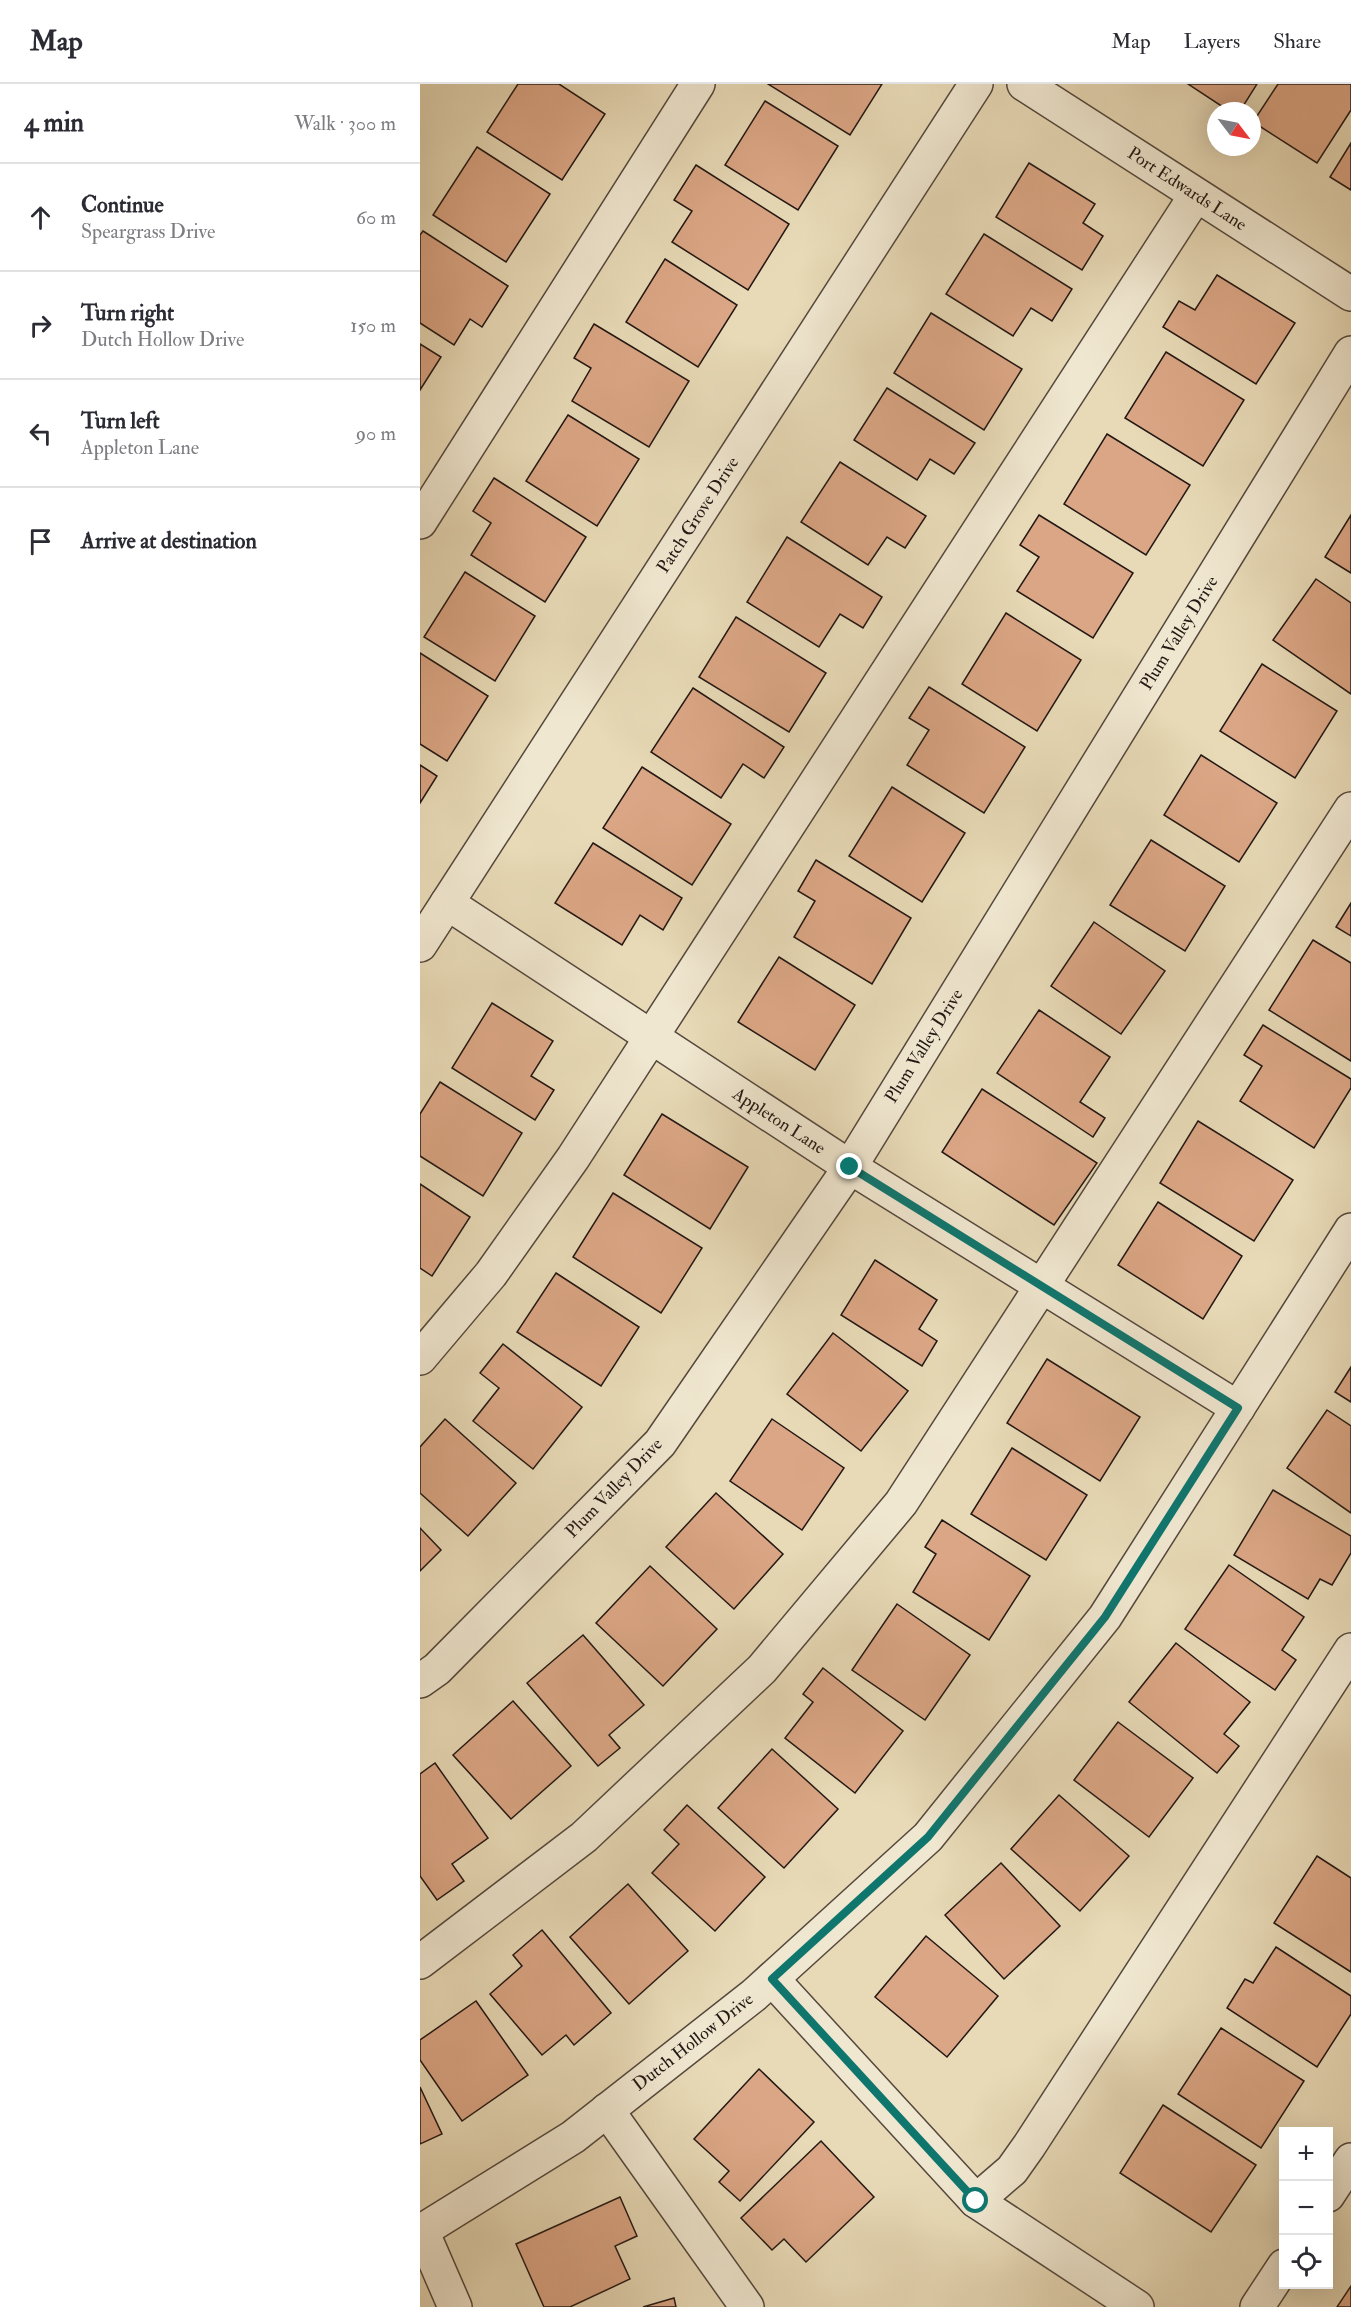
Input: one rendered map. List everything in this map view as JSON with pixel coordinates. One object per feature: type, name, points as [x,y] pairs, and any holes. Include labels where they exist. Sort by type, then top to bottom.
[{"type":"street","points":[[420,522],[698,84]]},
{"type":"street","name":"Patch Grove Drive","points":[[420,945],[976,84]]},
{"type":"street","name":"Port Edwards Lane","points":[[1024,84],[1351,294]]},
{"type":"street","points":[[420,1358],[492,1274],[573,1158],[1196,195]]},
{"type":"street","name":"Plum Valley Drive","points":[[420,1681],[437,1669],[660,1443],[850,1167],[1351,353]]},
{"type":"street","points":[[420,1962],[584,1837],[762,1669],[901,1503],[1351,809]]},
{"type":"street","name":"Appleton Lane","points":[[447,903],[850,1167],[1238,1408]]},
{"type":"street","name":"Dutch Hollow Drive","points":[[421,2232],[573,2137],[772,1979],[935,1827],[1105,1617],[1351,1230]]},
{"type":"street","points":[[976,2201],[1012,2170],[1029,2146],[1351,1650]]},
{"type":"street","points":[[772,1979],[976,2201],[1137,2307]]},
{"type":"street","points":[[607,2110],[747,2307]]},
{"type":"street","points":[[421,2232],[455,2307]]},
{"type":"street","points":[[1257,2307],[1279,2274]]},
{"type":"building","points":[[518,84],[559,84],[605,114],[562,180],[487,132]]},
{"type":"building","points":[[768,84],[882,84],[850,135]]},
{"type":"building","points":[[1188,84],[1257,84],[1246,102],[1215,102]]},
{"type":"building","points":[[1278,84],[1351,84],[1351,110],[1317,163],[1261,127],[1261,110]]},
{"type":"building","points":[[765,101],[838,146],[798,210],[725,165]]},
{"type":"building","points":[[1351,143],[1351,190],[1330,177]]},
{"type":"building","points":[[477,147],[550,194],[506,262],[433,215]]},
{"type":"building","points":[[1029,163],[1095,204],[1083,223],[1103,236],[1082,270],[996,217]]},
{"type":"building","points":[[696,165],[789,224],[748,290],[672,242],[692,211],[674,200]]},
{"type":"building","points":[[423,231],[508,286],[482,327],[470,319],[454,345],[420,323],[420,235]]},
{"type":"building","points":[[984,234],[1072,289],[1052,321],[1031,308],[1013,336],[946,294]]},
{"type":"building","points":[[665,259],[737,305],[698,367],[626,322]]},
{"type":"building","points":[[1217,275],[1295,323],[1256,384],[1163,327],[1179,301],[1195,310]]},
{"type":"building","points":[[931,313],[1022,369],[984,430],[894,373]]},
{"type":"building","points":[[594,324],[689,381],[649,447],[572,401],[591,368],[574,358]]},
{"type":"building","points":[[420,344],[441,357],[420,390]]},
{"type":"building","points":[[1166,352],[1244,400],[1203,466],[1125,418]]},
{"type":"building","points":[[887,388],[975,443],[954,474],[930,459],[917,480],[854,440]]},
{"type":"building","points":[[568,415],[639,459],[597,526],[526,481]]},
{"type":"building","points":[[1107,434],[1190,485],[1146,555],[1064,504]]},
{"type":"building","points":[[840,462],[926,516],[905,548],[887,537],[868,565],[801,522]]},
{"type":"building","points":[[494,478],[586,537],[545,602],[471,555],[491,523],[473,511]]},
{"type":"building","points":[[1039,515],[1133,573],[1093,638],[1017,591],[1039,557],[1020,545]]},
{"type":"building","points":[[1351,515],[1351,573],[1325,557]]},
{"type":"building","points":[[787,537],[882,597],[863,628],[840,614],[819,647],[747,602]]},
{"type":"building","points":[[465,572],[535,616],[495,681],[424,637]]},
{"type":"building","points":[[1316,579],[1351,603],[1351,694],[1273,640]]},
{"type":"building","points":[[1006,613],[1081,660],[1037,731],[962,684]]},
{"type":"building","points":[[736,617],[826,673],[789,732],[699,677]]},
{"type":"building","points":[[420,653],[488,696],[447,761],[420,744]]},
{"type":"building","points":[[1262,664],[1337,711],[1295,778],[1220,731]]},
{"type":"building","points":[[929,687],[1025,747],[984,813],[907,765],[929,730],[909,718]]},
{"type":"building","points":[[693,688],[784,747],[764,778],[743,764],[721,798],[651,752]]},
{"type":"building","points":[[1201,755],[1277,803],[1239,862],[1164,815]]},
{"type":"building","points":[[420,765],[437,776],[420,803]]},
{"type":"building","points":[[642,767],[731,824],[692,885],[603,828]]},
{"type":"building","points":[[892,787],[965,833],[922,902],[849,856]]},
{"type":"building","points":[[1151,840],[1225,886],[1185,951],[1110,905]]},
{"type":"building","points":[[593,843],[682,898],[663,930],[640,915],[622,945],[555,903]]},
{"type":"building","points":[[816,860],[911,918],[872,984],[794,937],[815,901],[798,891]]},
{"type":"building","points":[[1351,903],[1351,936],[1336,927]]},
{"type":"building","points":[[1094,922],[1165,971],[1121,1034],[1051,986]]},
{"type":"building","points":[[1313,940],[1351,963],[1351,1061],[1269,1010]]},
{"type":"building","points":[[779,957],[855,1005],[815,1070],[738,1022]]},
{"type":"building","points":[[492,1003],[553,1041],[531,1076],[554,1090],[535,1120],[452,1068]]},
{"type":"building","points":[[1039,1010],[1110,1057],[1080,1102],[1105,1118],[1093,1137],[997,1073]]},
{"type":"building","points":[[1263,1025],[1351,1079],[1351,1088],[1314,1148],[1240,1101],[1262,1066],[1244,1055]]},
{"type":"building","points":[[440,1082],[522,1133],[483,1196],[420,1156],[420,1114]]},
{"type":"building","points":[[982,1089],[1097,1163],[1054,1225],[942,1152]]},
{"type":"building","points":[[662,1114],[748,1167],[710,1229],[624,1175]]},
{"type":"building","points":[[1198,1121],[1293,1180],[1254,1241],[1160,1183]]},
{"type":"building","points":[[420,1184],[470,1217],[432,1276],[420,1268]]},
{"type":"building","points":[[613,1193],[702,1248],[661,1313],[573,1257]]},
{"type":"building","points":[[1158,1202],[1242,1256],[1203,1319],[1118,1265]]},
{"type":"building","points":[[875,1260],[937,1300],[919,1329],[937,1341],[922,1366],[841,1315]]},
{"type":"building","points":[[556,1273],[639,1327],[601,1386],[517,1332]]},
{"type":"building","points":[[833,1333],[908,1391],[861,1451],[787,1394]]},
{"type":"building","points":[[503,1344],[582,1407],[533,1469],[473,1421],[499,1388],[480,1373]]},
{"type":"building","points":[[1047,1359],[1140,1417],[1100,1481],[1007,1423]]},
{"type":"building","points":[[1351,1367],[1351,1402],[1335,1392]]},
{"type":"building","points":[[1327,1410],[1351,1426],[1351,1513],[1287,1468]]},
{"type":"building","points":[[445,1419],[516,1483],[468,1536],[420,1493],[420,1447]]},
{"type":"building","points":[[772,1419],[844,1468],[802,1530],[730,1481]]},
{"type":"building","points":[[1012,1448],[1087,1495],[1046,1560],[971,1514]]},
{"type":"building","points":[[1273,1490],[1351,1536],[1351,1553],[1332,1585],[1320,1579],[1308,1599],[1234,1555]]},
{"type":"building","points":[[716,1493],[783,1554],[734,1609],[666,1547]]},
{"type":"building","points":[[942,1520],[1030,1576],[989,1640],[913,1592],[936,1554],[925,1547]]},
{"type":"building","points":[[420,1528],[441,1550],[420,1571]]},
{"type":"building","points":[[1229,1565],[1304,1617],[1282,1650],[1296,1660],[1275,1690],[1185,1629]]},
{"type":"building","points":[[650,1566],[717,1629],[663,1686],[596,1623]]},
{"type":"building","points":[[897,1604],[970,1655],[925,1720],[852,1670]]},
{"type":"building","points":[[583,1635],[644,1705],[609,1735],[620,1748],[598,1766],[527,1683]]},
{"type":"building","points":[[1176,1643],[1250,1702],[1224,1734],[1239,1746],[1217,1773],[1129,1702]]},
{"type":"building","points":[[823,1668],[903,1731],[855,1793],[785,1738],[813,1702],[803,1694]]},
{"type":"building","points":[[513,1701],[571,1766],[511,1819],[453,1755]]},
{"type":"building","points":[[1118,1722],[1193,1778],[1149,1837],[1074,1780]]},
{"type":"building","points":[[772,1749],[838,1809],[784,1868],[718,1808]]},
{"type":"building","points":[[435,1763],[488,1838],[452,1864],[464,1881],[437,1900],[420,1876],[420,1774]]},
{"type":"building","points":[[1059,1795],[1129,1856],[1080,1911],[1011,1849]]},
{"type":"building","points":[[687,1805],[765,1877],[715,1931],[652,1873],[679,1844],[664,1830]]},
{"type":"building","points":[[1317,1856],[1351,1878],[1351,1972],[1274,1923]]},
{"type":"building","points":[[1001,1863],[1060,1926],[1004,1979],[945,1915]]},
{"type":"building","points":[[628,1884],[688,1951],[629,2004],[570,1937]]},
{"type":"building","points":[[542,1930],[611,2013],[574,2045],[566,2035],[542,2055],[490,1994],[522,1966],[513,1955]]},
{"type":"building","points":[[926,1936],[998,1996],[947,2057],[875,1997]]},
{"type":"building","points":[[1276,1947],[1351,1996],[1351,2014],[1317,2067],[1227,2008],[1245,1979],[1253,1983]]},
{"type":"building","points":[[476,2001],[528,2075],[462,2121],[420,2060],[420,2040]]},
{"type":"building","points":[[1221,2028],[1304,2081],[1261,2148],[1178,2094]]},
{"type":"building","points":[[759,2069],[814,2122],[740,2201],[719,2182],[729,2171],[694,2139]]},
{"type":"building","points":[[420,2087],[442,2134],[420,2144]]},
{"type":"building","points":[[1163,2105],[1256,2165],[1211,2232],[1120,2173]]},
{"type":"building","points":[[821,2141],[874,2197],[806,2262],[784,2239],[772,2250],[741,2218]]},
{"type":"building","points":[[620,2197],[637,2236],[615,2246],[630,2279],[570,2307],[544,2307],[516,2244]]},
{"type":"building","points":[[1351,2286],[1351,2307],[1337,2307]]},
{"type":"building","points":[[674,2298],[676,2307],[643,2307]]},
{"type":"route","points":[[850,1167],[1238,1408],[1105,1617],[928,1837],[772,1979],[976,2201]]}]
